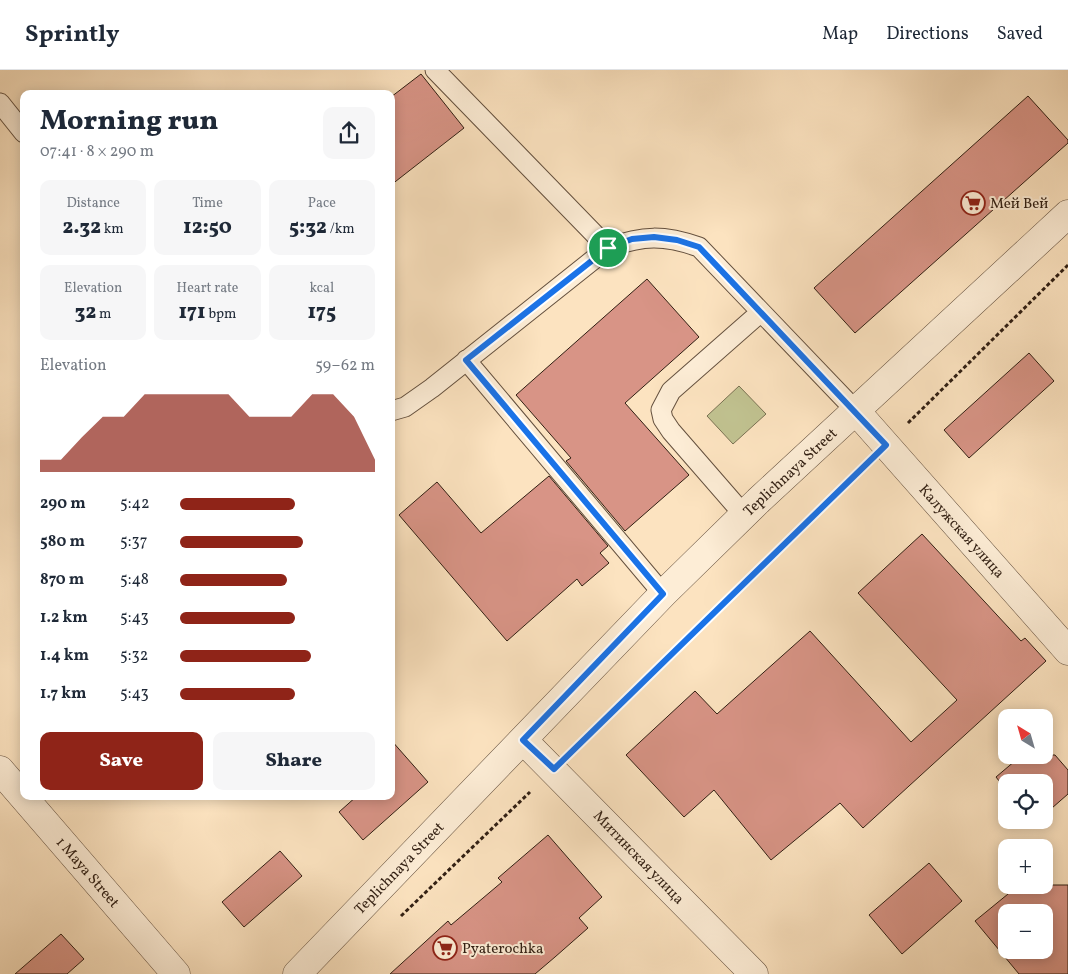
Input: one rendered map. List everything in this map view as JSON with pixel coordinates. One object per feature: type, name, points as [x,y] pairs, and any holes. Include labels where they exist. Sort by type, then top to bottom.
[{"type":"street","name":"Teplichnaya Street","points":[[298,974],[663,594],[855,410],[1068,214]]},
{"type":"street","name":"Калужская улица","points":[[855,410],[1068,651]]},
{"type":"street","name":"Митинская улица","points":[[523,740],[554,769],[754,974]]},
{"type":"street","name":"1 Maya Street","points":[[0,770],[20,793]]},
{"type":"street","name":"1 Maya Street","points":[[26,800],[176,974]]},
{"type":"lane","points":[[435,70],[608,248]]},
{"type":"lane","points":[[0,103],[20,128]]},
{"type":"lane","points":[[395,410],[405,407],[608,248],[632,239],[654,237],[677,240],[699,247],[855,410]]},
{"type":"lane","points":[[744,515],[671,431],[663,419],[661,410],[671,391],[761,312]]},
{"type":"lane","points":[[466,360],[663,594]]},
{"type":"path","points":[[398,919],[886,445],[1068,265]]},
{"type":"green space","points":[[739,386],[766,414],[733,444],[707,416]]},
{"type":"building","points":[[421,74],[464,128],[395,182],[395,94]]},
{"type":"building","points":[[1028,96],[1068,140],[1068,143],[855,333],[814,288]]},
{"type":"building","points":[[647,279],[699,337],[625,403],[689,475],[625,531],[566,461],[571,458],[516,395]]},
{"type":"building","points":[[1029,353],[1054,381],[969,458],[944,430]]},
{"type":"building","points":[[549,476],[608,546],[600,553],[609,563],[582,586],[577,579],[507,641],[399,515],[437,482],[481,533]]},
{"type":"building","points":[[922,534],[1021,641],[1025,638],[1046,661],[863,828],[840,803],[771,860],[714,790],[684,817],[626,755],[695,691],[717,714],[810,631],[911,742],[957,700],[858,593]]},
{"type":"building","points":[[395,745],[428,782],[363,840],[339,812],[352,800],[395,800]]},
{"type":"building","points":[[1053,755],[1055,755],[1068,770],[1068,794],[1053,807],[1053,774],[1000,774],[1011,764],[1053,764]]},
{"type":"building","points":[[548,835],[602,897],[579,918],[588,928],[535,974],[390,974],[448,921],[451,925],[502,882],[498,878]]},
{"type":"building","points":[[280,851],[302,876],[244,927],[222,902]]},
{"type":"building","points":[[929,863],[962,901],[902,954],[869,915]]},
{"type":"building","points":[[1053,885],[1068,885],[1068,974],[1019,974],[1007,959],[1053,959],[1053,904],[998,904],[998,949],[975,921],[1008,894],[1053,894]]},
{"type":"building","points":[[61,934],[84,959],[67,974],[15,974]]},
{"type":"place","name":"Мей Вей","points":[[973,203]]},
{"type":"place","name":"Pyaterochka","points":[[445,948]]},
{"type":"route","points":[[654,237],[677,240],[699,247],[886,445],[769,562],[554,769],[523,740],[663,594],[466,360],[608,248],[632,239],[654,237]]}]
